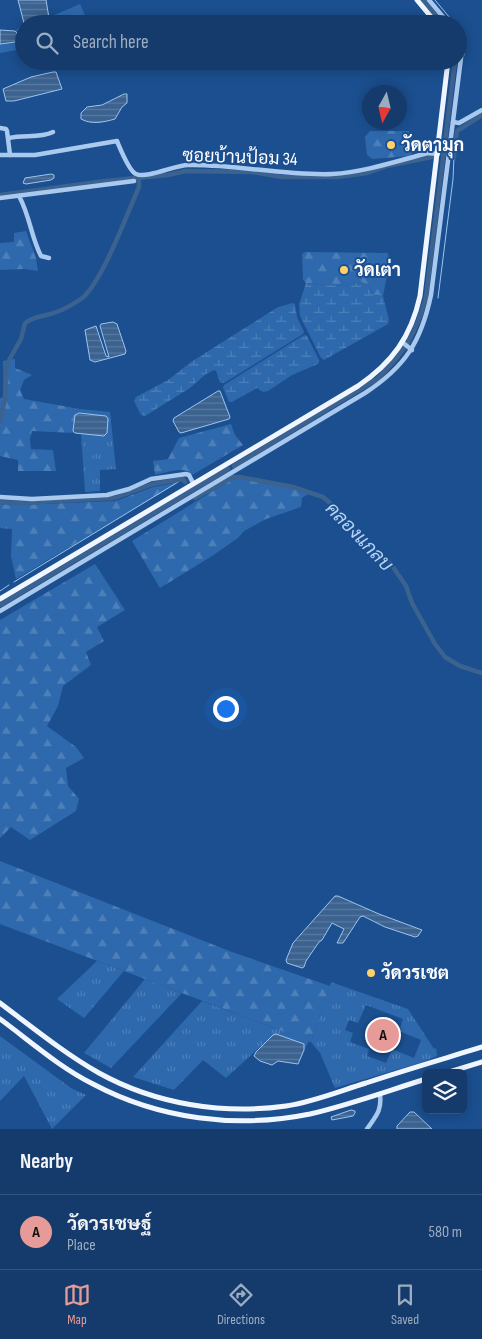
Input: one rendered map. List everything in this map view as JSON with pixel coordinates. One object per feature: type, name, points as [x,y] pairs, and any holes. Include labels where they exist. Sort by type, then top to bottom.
[{"type":"main road","points":[[416,0],[429,15]]},
{"type":"main road","points":[[0,599],[51,574],[193,483],[282,436],[370,377],[407,346],[420,296],[447,70]]},
{"type":"main road","points":[[0,1003],[62,1050],[100,1073],[124,1085],[150,1094],[204,1107],[263,1108],[306,1102],[482,1047]]},
{"type":"main road","points":[[0,1019],[67,1069],[92,1084],[147,1107],[175,1115],[206,1120],[264,1121],[310,1114],[422,1080]]},
{"type":"main road","points":[[459,1069],[482,1062]]},
{"type":"street","points":[[429,0],[442,15]]},
{"type":"street","points":[[0,610],[51,574],[233,470],[282,436],[376,386],[397,367],[407,346],[424,323],[431,296],[458,70]]},
{"type":"street","points":[[452,122],[459,123],[482,110]]},
{"type":"street","points":[[0,128],[6,129],[9,138],[10,155]]},
{"type":"street","points":[[9,138],[15,136],[35,137],[53,132]]},
{"type":"street","name":"ซอยบ้านป้อม 34","points":[[0,155],[36,155],[117,141],[132,172],[139,175],[161,172],[186,165],[252,168],[288,173],[333,174],[365,170],[426,153],[438,154]]},
{"type":"street","points":[[0,198],[134,181]]},
{"type":"street","points":[[19,196],[27,210],[36,247],[41,256],[49,258]]},
{"type":"street","points":[[226,464],[233,470]]},
{"type":"street","points":[[0,497],[32,499],[107,495],[129,489],[151,479],[186,474],[189,475],[193,483]]},
{"type":"street","points":[[367,1129],[380,1110],[380,1094]]},
{"type":"green space","points":[[80,4],[85,15],[54,15]]},
{"type":"green space","points":[[15,42],[15,50],[0,53],[0,44]]},
{"type":"green space","points":[[370,131],[409,131],[412,137],[412,154],[409,156],[372,159],[367,155],[365,137]]},
{"type":"green space","points":[[26,231],[36,258],[38,271],[24,269],[0,270],[0,243],[14,242],[14,233]]},
{"type":"green space","points":[[305,252],[388,253],[389,265],[383,296],[374,295],[368,285],[361,282],[345,286],[306,283],[303,280],[302,254]]},
{"type":"green space","points":[[361,282],[368,285],[374,295],[383,296],[389,320],[388,324],[324,360],[321,358],[300,316],[299,304],[306,283],[345,286]]},
{"type":"green space","points":[[295,304],[303,334],[224,383],[220,382],[214,370],[206,374],[190,388],[145,416],[141,415],[134,401],[136,397],[168,380],[191,362],[278,307]]},
{"type":"green space","points":[[304,335],[307,336],[319,360],[318,364],[292,375],[268,391],[263,392],[257,388],[229,402],[223,388],[224,385]]},
{"type":"green space","points":[[15,359],[15,368],[32,375],[24,380],[20,390],[24,399],[80,409],[79,413],[75,415],[73,431],[75,433],[32,431],[30,439],[31,449],[53,450],[56,471],[18,471],[18,460],[0,456],[0,398],[4,397],[3,361]]},
{"type":"green space","points":[[80,409],[110,412],[116,469],[100,470],[100,491],[85,492],[81,434],[104,436],[106,416],[79,413]]},
{"type":"green space","points":[[231,424],[235,435],[243,445],[192,475],[185,470],[180,470],[155,475],[153,461],[168,459],[179,438]]},
{"type":"green space","points":[[237,476],[292,487],[306,492],[307,495],[302,498],[301,507],[266,519],[244,531],[238,538],[212,556],[160,588],[132,541]]},
{"type":"green space","points":[[176,483],[16,579],[11,556],[12,529],[0,528],[0,504],[20,505],[116,501],[153,487]]},
{"type":"green space","points":[[95,564],[125,610],[97,627],[104,641],[86,652],[91,665],[63,686],[58,706],[47,726],[76,747],[84,758],[66,768],[68,786],[79,799],[76,811],[30,840],[11,827],[0,838],[0,620]]},
{"type":"green space","points":[[0,861],[232,952],[330,986],[311,1042],[0,924]]},
{"type":"green space","points":[[97,961],[124,971],[84,1018],[57,999]]},
{"type":"green space","points":[[145,979],[182,993],[111,1068],[84,1053]]},
{"type":"green space","points":[[331,982],[408,1009],[434,1049],[436,1048],[437,1056],[423,1062],[335,1088],[320,1053],[311,1042]],"holes":[[[366,1005],[403,1019],[399,1031],[421,1040],[414,1058],[392,1049],[386,1063],[367,1056],[369,1049],[350,1042],[353,1033],[345,1030],[349,1020],[358,1023]]]},
{"type":"green space","points":[[202,1001],[309,1041],[304,1050],[304,1044],[273,1035],[226,1078],[203,1060],[174,1090],[133,1077]]},
{"type":"green space","points":[[0,1036],[71,1088],[86,1095],[52,1129],[24,1076],[0,1101]]},
{"type":"shaded area","points":[[18,0],[46,0],[48,15],[22,15]]},
{"type":"shaded area","points":[[0,30],[15,31],[15,42],[0,44]]},
{"type":"shaded area","points":[[56,72],[62,89],[14,101],[6,101],[3,89],[31,77]]},
{"type":"shaded area","points":[[127,94],[127,103],[122,107],[115,119],[94,122],[81,119],[81,113],[87,107],[102,105]]},
{"type":"shaded area","points":[[54,175],[54,178],[51,180],[23,183],[25,178]]},
{"type":"shaded area","points":[[113,322],[117,324],[126,351],[125,354],[95,362],[90,360],[85,330],[96,326],[106,356],[109,357],[100,326],[101,324]]},
{"type":"shaded area","points":[[220,391],[230,417],[229,419],[179,432],[173,421],[174,418]]},
{"type":"shaded area","points":[[79,413],[106,416],[108,419],[107,433],[104,436],[75,433],[73,431],[75,415]]},
{"type":"shaded area","points":[[335,896],[422,930],[415,937],[385,927],[363,916],[360,917],[343,943],[337,943],[344,929],[332,923],[306,961],[304,967],[287,963],[286,960],[293,943]]},
{"type":"shaded area","points":[[276,1034],[304,1044],[304,1050],[298,1064],[278,1061],[272,1065],[260,1061],[254,1056]]},
{"type":"shaded area","points":[[351,1110],[355,1111],[353,1116],[332,1120],[331,1117]]},
{"type":"shaded area","points":[[410,1112],[414,1112],[432,1129],[397,1129],[397,1126]]},
{"type":"waterway","points":[[423,0],[436,15]]},
{"type":"waterway","points":[[435,0],[448,15]]},
{"type":"waterway","points":[[234,466],[377,379],[395,360],[408,342],[418,322],[426,297],[454,70]]},
{"type":"waterway","points":[[452,157],[454,157],[457,131],[482,115]]},
{"type":"waterway","points":[[0,195],[168,175],[186,171],[252,172],[282,177],[338,177],[367,173],[387,166],[432,157]]},
{"type":"waterway","points":[[438,298],[454,157]]},
{"type":"waterway","points":[[0,421],[5,399],[8,362],[21,339],[25,323],[34,318],[66,308],[81,299],[89,291],[105,264],[121,230],[139,187],[139,177]]},
{"type":"waterway","points":[[0,605],[228,469]]},
{"type":"waterway","name":"คลองแกลบ","points":[[194,497],[233,477],[293,487],[323,497],[373,549],[391,564],[406,586],[412,603],[435,644],[445,657],[460,666],[482,673]]},
{"type":"waterway","points":[[14,582],[183,479]]},
{"type":"waterway","name":"คลองแกลบ","points":[[0,502],[19,503],[115,498],[153,484],[183,479],[185,482]]},
{"type":"waterway","points":[[0,591],[9,585]]},
{"type":"place","name":"วัดตามุก","points":[[391,145]]},
{"type":"place","name":"วัดเต่า","points":[[344,270]]},
{"type":"place","name":"วัดวรเชต","points":[[371,973]]},
{"type":"place","name":"วัดวรเชษฐ์","points":[[383,1035]]}]
